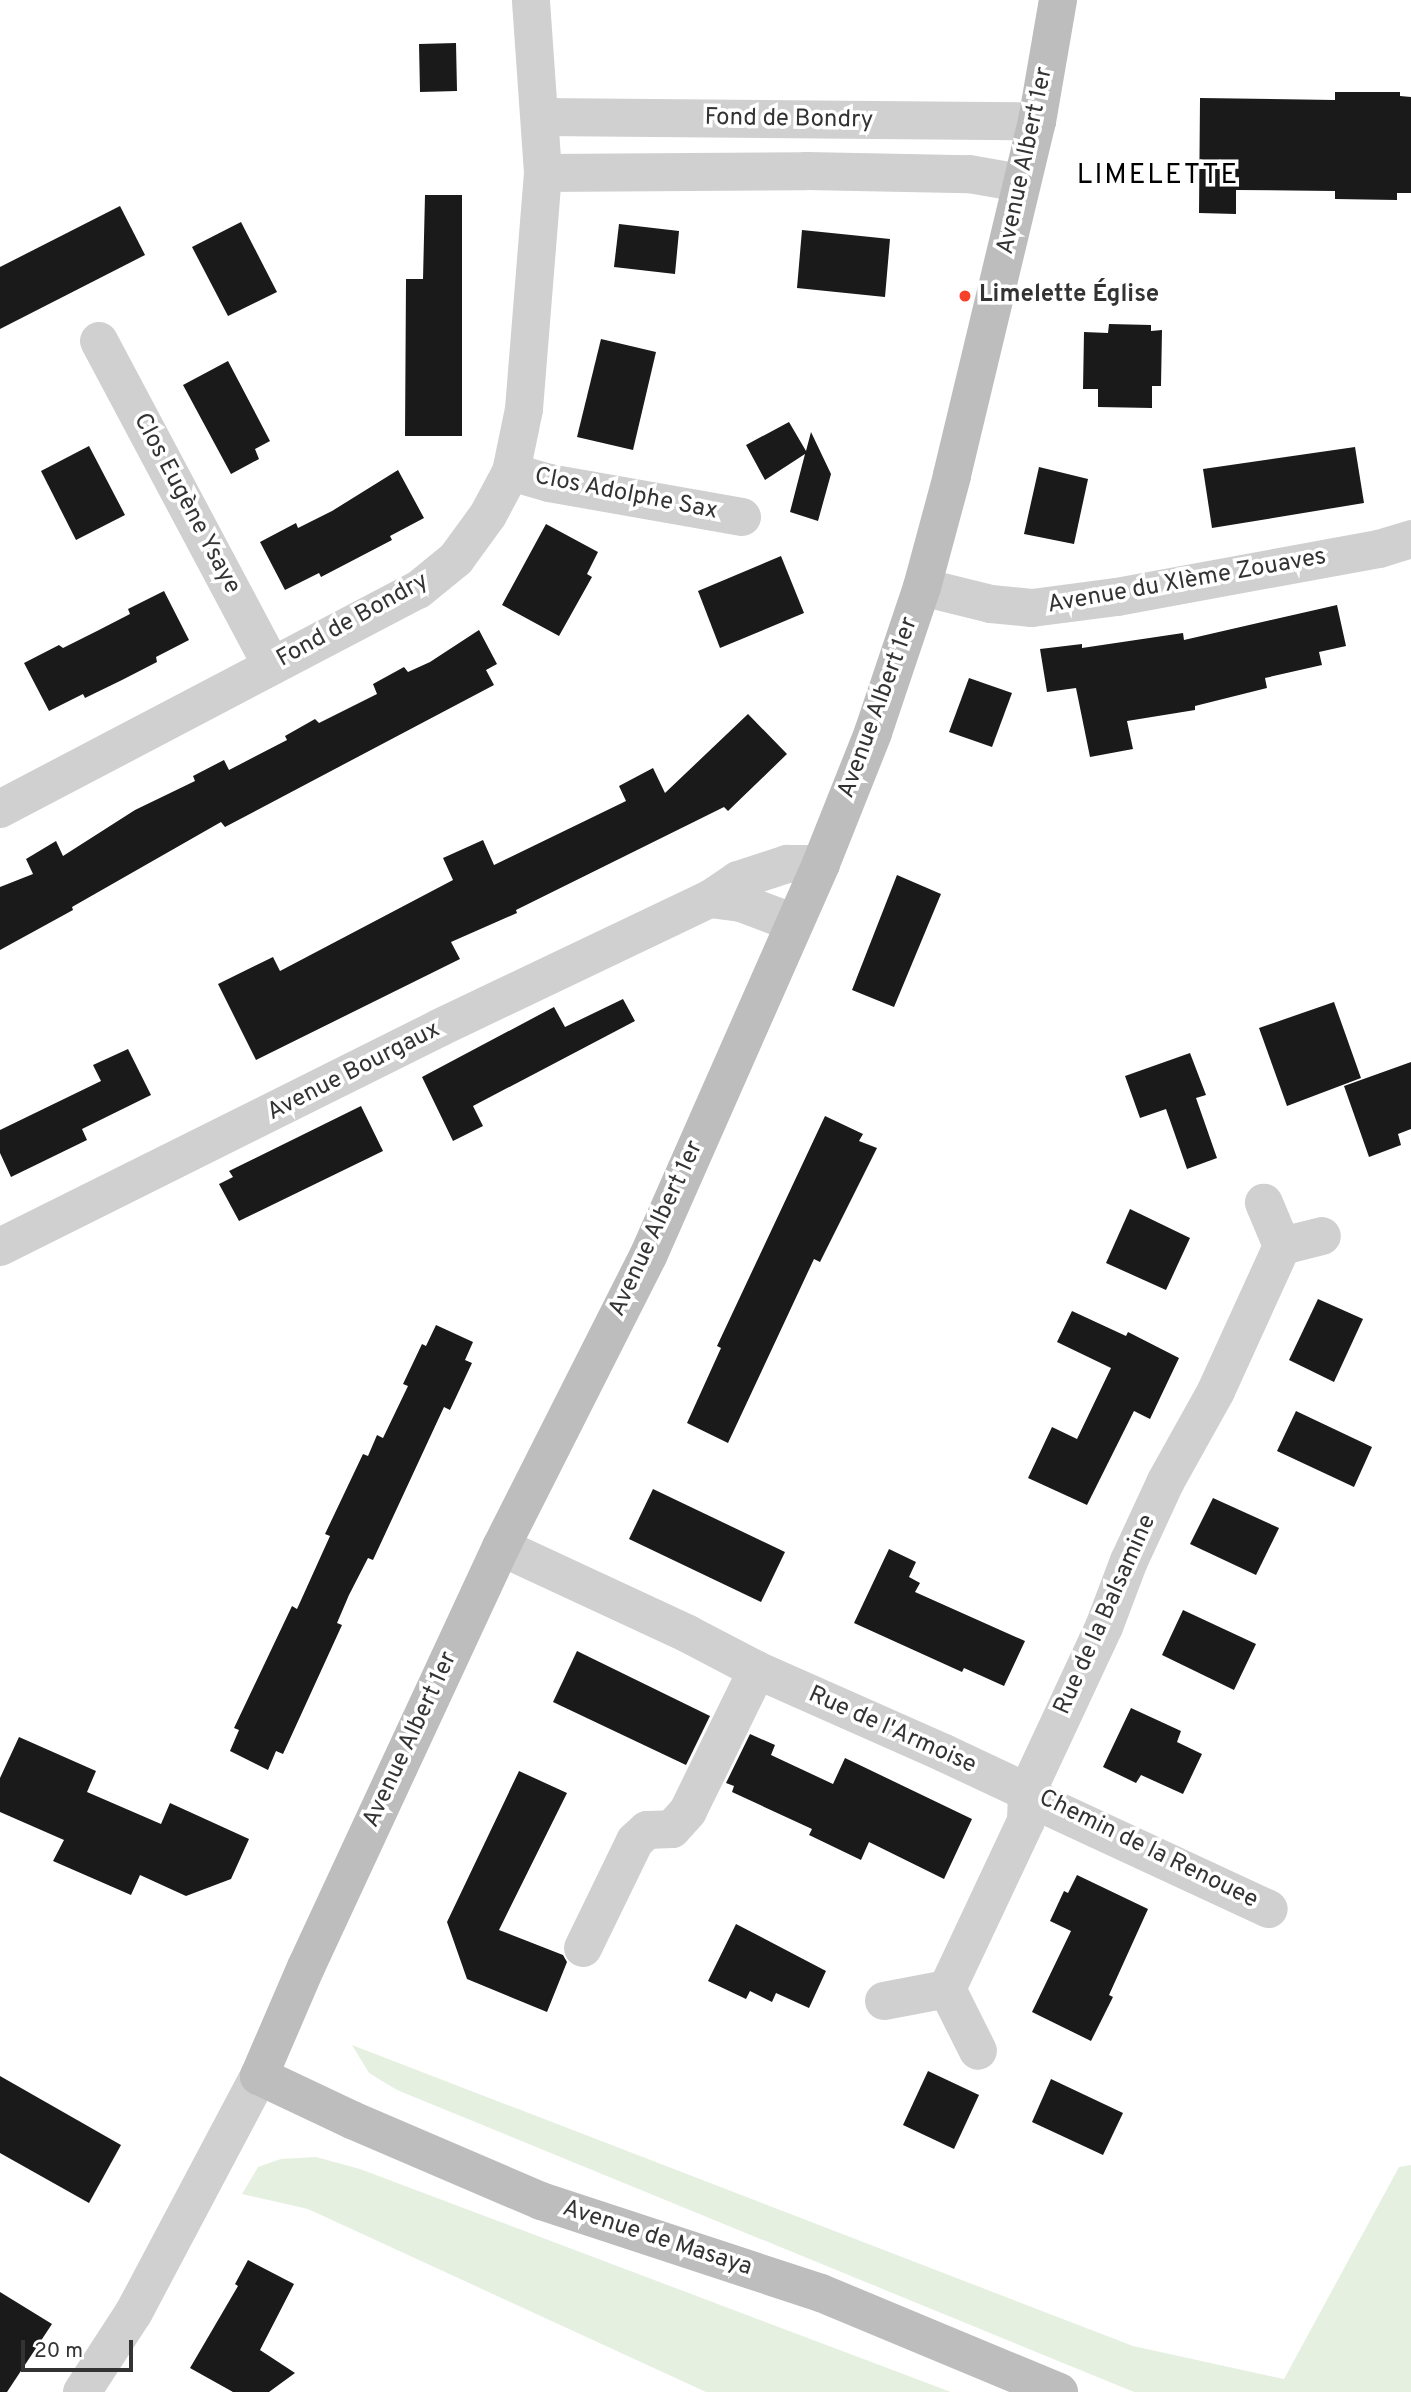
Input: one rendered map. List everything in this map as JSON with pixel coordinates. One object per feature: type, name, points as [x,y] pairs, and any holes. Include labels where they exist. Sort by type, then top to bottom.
[{"type":"main road","name":"Avenue Albert 1er","points":[[259,2076],[312,1955],[501,1547],[648,1256],[821,864],[873,733],[922,587],[952,476],[1037,121],[1058,0]]},
{"type":"main road","name":"Avenue de Masaya","points":[[259,2076],[352,2120],[541,2201],[821,2293],[1059,2392]]},
{"type":"street","name":"Fond de Bondry","points":[[0,809],[418,590],[456,559],[476,533],[503,491],[511,471],[524,409],[543,173],[531,0]]},
{"type":"street","name":"Fond de Bondry","points":[[541,117],[1037,121]]},
{"type":"street","name":"Fond de Bondry","points":[[543,173],[956,173],[1021,183]]},
{"type":"street","name":"Clos Eugène Ysaye","points":[[99,341],[272,666]]},
{"type":"street","name":"Clos Adolphe Sax","points":[[511,471],[549,483],[742,517]]},
{"type":"street","name":"Avenue du XIème Zouaves","points":[[922,587],[991,604],[1032,608],[1116,597],[1379,550],[1411,539]]},
{"type":"street","name":"Avenue Bourgaux","points":[[0,1247],[439,1028],[710,899],[738,880],[787,864],[821,864]]},
{"type":"street","points":[[710,899],[741,903],[794,923]]},
{"type":"street","points":[[1264,1203],[1282,1246],[1322,1236]]},
{"type":"street","name":"Rue de la Balsamine","points":[[947,1989],[1026,1821],[1027,1792],[1104,1627],[1129,1561],[1167,1480],[1216,1391],[1282,1246]]},
{"type":"street","name":"Rue de l'Armoise","points":[[501,1547],[688,1634],[757,1671],[1027,1792]]},
{"type":"street","points":[[583,1948],[635,1841],[647,1829],[672,1829],[688,1811],[757,1671]]},
{"type":"street","name":"Chemin de la Renouee","points":[[1027,1792],[1051,1808],[1269,1909]]},
{"type":"street","points":[[884,2001],[947,1989],[978,2051]]},
{"type":"street","name":"Avenue Albert 1er","points":[[82,2392],[134,2312],[259,2076]]},
{"type":"green space","points":[[352,2045],[1133,2346],[1284,2379],[1399,2167],[1411,2165],[1411,2392],[1134,2392],[397,2090],[369,2073]]},
{"type":"green space","points":[[316,2157],[360,2169],[951,2392],[706,2392],[308,2209],[242,2194],[258,2167],[281,2159]]},
{"type":"building","points":[[456,43],[457,91],[420,92],[419,44]]},
{"type":"building","points":[[1335,92],[1400,92],[1400,96],[1411,97],[1411,193],[1397,193],[1397,200],[1335,199],[1335,191],[1236,190],[1236,214],[1199,213],[1200,98],[1335,100]]},
{"type":"building","points":[[425,195],[462,195],[462,436],[405,436],[406,279],[423,279]]},
{"type":"building","points":[[120,206],[145,255],[0,329],[0,267]]},
{"type":"building","points":[[241,222],[277,292],[228,316],[192,247]]},
{"type":"building","points":[[619,224],[679,231],[675,274],[614,267]]},
{"type":"building","points":[[802,230],[890,239],[885,297],[797,288]]},
{"type":"building","points":[[1109,324],[1151,325],[1151,331],[1162,330],[1161,386],[1152,386],[1152,408],[1098,407],[1098,389],[1083,389],[1084,332],[1108,333]]},
{"type":"building","points":[[601,339],[656,352],[633,450],[577,437]]},
{"type":"building","points":[[228,361],[270,441],[255,449],[259,459],[231,474],[183,385]]},
{"type":"building","points":[[789,422],[806,451],[811,432],[831,474],[818,521],[790,512],[805,454],[765,480],[746,445]]},
{"type":"building","points":[[89,446],[125,515],[76,540],[41,471]]},
{"type":"building","points":[[1355,447],[1364,503],[1212,528],[1203,469]]},
{"type":"building","points":[[1039,467],[1088,479],[1074,544],[1024,534]]},
{"type":"building","points":[[398,470],[424,518],[390,536],[392,540],[321,577],[319,573],[285,590],[260,542],[296,523],[298,528],[332,511]]},
{"type":"building","points":[[546,524],[598,552],[587,574],[592,577],[559,636],[502,605]]},
{"type":"building","points":[[781,556],[804,613],[720,648],[698,591]]},
{"type":"building","points":[[164,591],[189,640],[156,657],[157,662],[122,680],[85,698],[83,694],[49,711],[24,663],[59,645],[63,648],[97,631],[130,614],[128,609]]},
{"type":"building","points":[[1337,605],[1346,646],[1319,652],[1322,665],[1265,678],[1267,688],[1195,706],[1195,710],[1127,721],[1133,749],[1090,757],[1076,688],[1047,692],[1040,649],[1082,644],[1082,648],[1183,633],[1184,640]]},
{"type":"building","points":[[479,630],[497,664],[486,670],[494,685],[225,827],[221,822],[0,950],[0,887],[33,874],[26,859],[56,841],[63,856],[135,810],[195,781],[193,776],[224,760],[229,770],[287,740],[285,736],[315,719],[319,723],[377,694],[373,684],[404,667],[408,672],[430,662]]},
{"type":"building","points":[[969,678],[1012,693],[992,747],[949,732]]},
{"type":"building","points":[[748,714],[787,754],[728,811],[724,807],[516,910],[517,913],[451,942],[460,959],[256,1060],[218,984],[273,957],[280,971],[453,880],[443,858],[483,840],[494,865],[626,801],[619,786],[653,768],[665,793]]},
{"type":"building","points":[[897,875],[941,894],[894,1007],[852,990]]},
{"type":"building","points":[[623,999],[635,1021],[473,1106],[483,1126],[453,1141],[422,1077],[554,1007],[565,1027]]},
{"type":"building","points":[[1334,1002],[1361,1078],[1287,1106],[1259,1028]]},
{"type":"building","points":[[128,1049],[151,1095],[82,1129],[87,1140],[11,1177],[0,1153],[0,1130],[101,1081],[93,1065]]},
{"type":"building","points":[[1190,1053],[1206,1095],[1196,1098],[1217,1158],[1187,1169],[1166,1109],[1140,1118],[1125,1076]]},
{"type":"building","points":[[1411,1062],[1411,1129],[1398,1134],[1401,1145],[1369,1157],[1344,1086]]},
{"type":"building","points":[[361,1106],[383,1151],[239,1221],[219,1184],[233,1177],[229,1171]]},
{"type":"building","points":[[825,1116],[863,1134],[859,1141],[877,1148],[820,1262],[814,1259],[728,1443],[687,1423],[721,1348],[717,1346]]},
{"type":"building","points":[[1130,1209],[1190,1238],[1166,1290],[1106,1263]]},
{"type":"building","points":[[1318,1299],[1363,1319],[1334,1382],[1289,1360]]},
{"type":"building","points":[[1072,1311],[1126,1336],[1128,1332],[1179,1358],[1150,1419],[1134,1411],[1087,1505],[1028,1478],[1052,1427],[1077,1439],[1111,1368],[1057,1342]]},
{"type":"building","points":[[436,1325],[473,1342],[465,1360],[472,1363],[450,1410],[444,1407],[373,1560],[368,1558],[349,1595],[337,1623],[342,1625],[283,1754],[276,1751],[268,1770],[230,1751],[239,1730],[234,1728],[292,1606],[297,1609],[330,1536],[325,1534],[363,1454],[368,1456],[377,1435],[383,1438],[408,1386],[403,1384],[422,1344],[426,1346]]},
{"type":"building","points":[[1296,1411],[1372,1447],[1354,1487],[1277,1451]]},
{"type":"building","points":[[653,1489],[785,1552],[761,1602],[629,1539]]},
{"type":"building","points":[[1213,1498],[1279,1528],[1256,1575],[1190,1544]]},
{"type":"building","points":[[889,1549],[916,1562],[909,1577],[920,1583],[915,1592],[1025,1641],[1004,1686],[964,1668],[962,1672],[854,1623]]},
{"type":"building","points":[[1183,1610],[1256,1644],[1234,1690],[1162,1655]]},
{"type":"building","points":[[577,1651],[710,1716],[686,1765],[553,1702]]},
{"type":"building","points":[[1131,1708],[1181,1731],[1177,1742],[1202,1754],[1183,1794],[1141,1775],[1136,1783],[1103,1767]]},
{"type":"building","points":[[750,1734],[775,1745],[771,1755],[833,1784],[845,1758],[972,1819],[944,1879],[869,1842],[861,1860],[809,1835],[812,1829],[732,1792],[734,1786],[726,1783]]},
{"type":"building","points":[[19,1737],[96,1771],[87,1792],[161,1824],[170,1803],[249,1839],[231,1879],[186,1896],[140,1875],[131,1895],[53,1861],[64,1840],[0,1812],[0,1778]]},
{"type":"building","points":[[519,1771],[567,1793],[499,1930],[563,1955],[567,1962],[547,2012],[467,1979],[447,1922]]},
{"type":"building","points":[[1077,1875],[1148,1909],[1109,1995],[1113,1997],[1091,2041],[1032,2012],[1071,1931],[1050,1921],[1064,1891],[1068,1893]]},
{"type":"building","points":[[736,1924],[826,1971],[809,2008],[776,1993],[772,2002],[750,1991],[746,1999],[708,1981]]},
{"type":"building","points":[[928,2071],[979,2095],[954,2149],[903,2125]]},
{"type":"building","points":[[0,2076],[121,2145],[89,2203],[0,2153]]},
{"type":"building","points":[[1051,2079],[1123,2113],[1103,2155],[1032,2122]]},
{"type":"building","points":[[248,2260],[294,2284],[260,2350],[295,2373],[269,2392],[233,2392],[190,2368],[238,2286],[235,2284]]},
{"type":"building","points":[[0,2292],[52,2324],[7,2392],[0,2392]]},
{"type":"place","name":"Limelette Église","points":[[965,296]]},
{"type":"district","name":"LIMELETTE","points":[[1158,176]]}]
